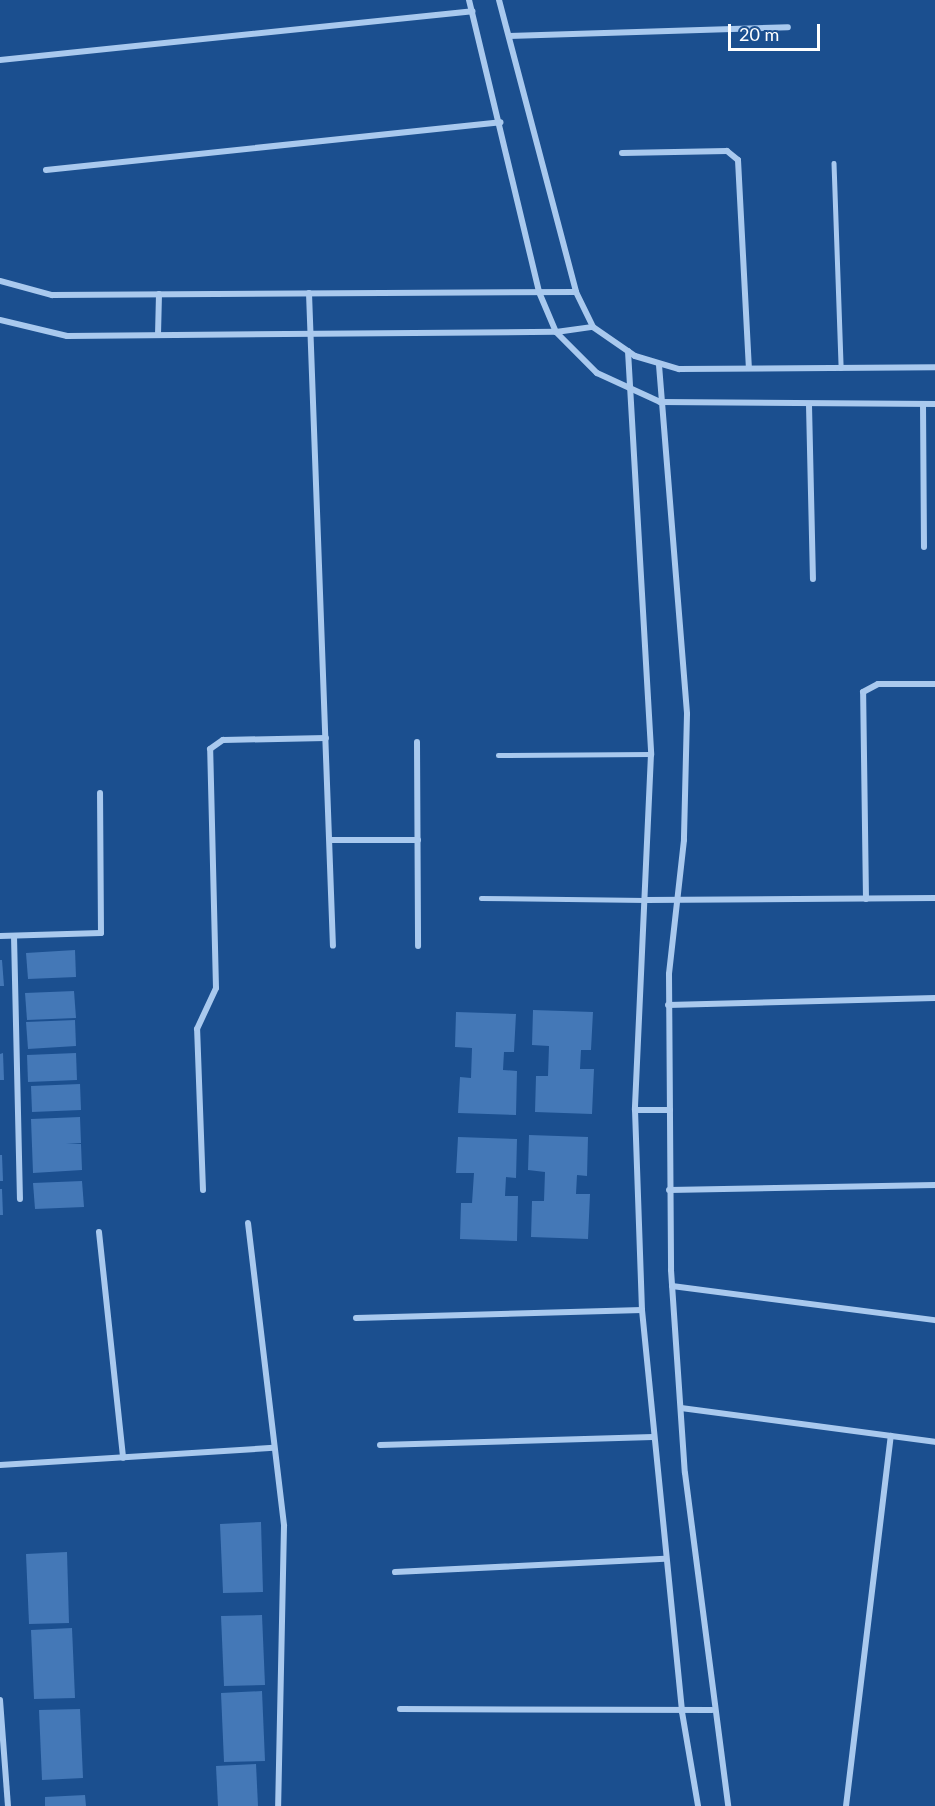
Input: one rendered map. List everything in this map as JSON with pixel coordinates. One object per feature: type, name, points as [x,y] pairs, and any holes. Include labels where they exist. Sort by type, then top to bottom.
[{"type":"street","points":[[469,0],[539,292],[556,333],[597,373],[629,392],[660,402],[809,405],[935,404]]},
{"type":"street","points":[[499,0],[576,292],[593,327],[628,351],[659,365],[749,368],[935,368]]},
{"type":"street","points":[[0,60],[472,11]]},
{"type":"street","points":[[509,36],[788,27]]},
{"type":"street","points":[[46,170],[500,122]]},
{"type":"street","points":[[622,153],[727,151],[738,160],[749,368]]},
{"type":"street","points":[[0,281],[52,295],[576,292]]},
{"type":"street","points":[[309,293],[333,946]]},
{"type":"street","points":[[158,334],[159,294]]},
{"type":"street","points":[[0,320],[67,336],[311,332],[556,333],[593,327]]},
{"type":"street","points":[[628,351],[651,754],[635,1110],[642,1310],[682,1712],[698,1806]]},
{"type":"street","points":[[659,365],[660,402],[687,714],[677,900],[668,1005],[672,1286],[681,1408],[712,1710],[728,1806]]},
{"type":"street","points":[[923,404],[924,547]]},
{"type":"street","points":[[809,405],[813,579]]},
{"type":"street","points":[[866,898],[863,692],[878,684],[935,684]]},
{"type":"street","points":[[203,1190],[197,1029],[216,988],[210,749],[223,740],[326,738]]},
{"type":"street","points":[[417,742],[418,946]]},
{"type":"street","points":[[0,936],[101,933],[100,793]]},
{"type":"street","points":[[330,840],[418,840]]},
{"type":"street","points":[[646,900],[935,898]]},
{"type":"street","points":[[14,936],[20,1199]]},
{"type":"street","points":[[668,1005],[935,998]]},
{"type":"street","points":[[635,1110],[670,1110]]},
{"type":"street","points":[[669,1190],[935,1185]]},
{"type":"street","points":[[248,1223],[273,1449],[284,1526],[278,1806]]},
{"type":"street","points":[[99,1232],[123,1458]]},
{"type":"street","points":[[672,1286],[935,1320]]},
{"type":"street","points":[[356,1318],[642,1310]]},
{"type":"street","points":[[681,1408],[935,1442]]},
{"type":"street","points":[[846,1806],[891,1436]]},
{"type":"street","points":[[380,1445],[653,1437]]},
{"type":"street","points":[[0,1465],[273,1449]]},
{"type":"street","points":[[395,1572],[666,1559]]},
{"type":"street","points":[[0,1700],[8,1806],[0,1806]]},
{"type":"street","points":[[400,1709],[682,1712],[712,1710]]},
{"type":"lane","points":[[834,163],[841,368]]},
{"type":"lane","points":[[498,755],[651,754]]},
{"type":"lane","points":[[481,898],[646,900]]},
{"type":"building","points":[[75,950],[76,977],[28,979],[26,953]]},
{"type":"building","points":[[0,960],[2,960],[4,986],[0,986]]},
{"type":"building","points":[[74,991],[76,1018],[27,1020],[25,993]]},
{"type":"building","points":[[533,1010],[593,1012],[591,1050],[581,1050],[580,1069],[594,1069],[592,1114],[535,1112],[536,1076],[548,1076],[549,1046],[532,1045]]},
{"type":"building","points":[[456,1012],[516,1014],[514,1052],[504,1052],[503,1070],[517,1071],[516,1115],[458,1113],[460,1077],[471,1078],[472,1048],[455,1047]]},
{"type":"building","points":[[75,1020],[76,1046],[28,1049],[26,1022]]},
{"type":"building","points":[[3,1053],[4,1080],[0,1080],[0,1054]]},
{"type":"building","points":[[76,1053],[77,1080],[28,1082],[27,1055]]},
{"type":"building","points":[[80,1084],[81,1110],[32,1112],[31,1086]]},
{"type":"building","points":[[80,1117],[81,1143],[66,1144],[81,1144],[82,1170],[33,1173],[31,1119]]},
{"type":"building","points":[[529,1135],[588,1137],[587,1176],[577,1175],[576,1194],[590,1194],[588,1239],[531,1237],[532,1201],[544,1201],[545,1172],[528,1170]]},
{"type":"building","points":[[458,1137],[517,1139],[516,1178],[506,1177],[505,1196],[518,1196],[517,1241],[460,1239],[461,1203],[472,1203],[474,1173],[456,1173]]},
{"type":"building","points":[[0,1155],[2,1155],[3,1181],[0,1181]]},
{"type":"building","points":[[82,1181],[84,1207],[35,1209],[33,1183]]},
{"type":"building","points":[[0,1189],[2,1189],[3,1215],[0,1215]]},
{"type":"building","points":[[261,1522],[263,1592],[223,1593],[220,1524]]},
{"type":"building","points":[[67,1552],[69,1623],[29,1624],[26,1554]]},
{"type":"building","points":[[262,1615],[265,1685],[224,1686],[221,1616]]},
{"type":"building","points":[[72,1628],[75,1698],[34,1699],[31,1630]]},
{"type":"building","points":[[262,1691],[265,1761],[224,1762],[221,1693]]},
{"type":"building","points":[[80,1709],[83,1778],[42,1780],[39,1710]]},
{"type":"building","points":[[256,1764],[258,1806],[218,1806],[216,1766]]},
{"type":"building","points":[[85,1795],[86,1806],[45,1806],[45,1797]]}]
